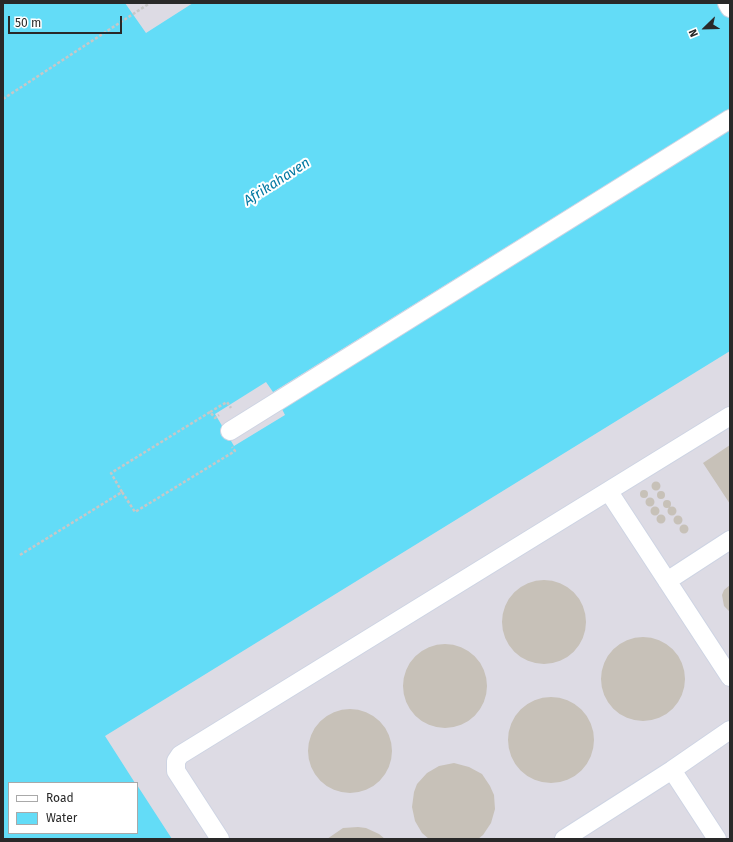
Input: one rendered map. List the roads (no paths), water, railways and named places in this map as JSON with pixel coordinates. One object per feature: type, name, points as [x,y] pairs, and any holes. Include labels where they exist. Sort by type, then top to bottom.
[{"type":"lane","points":[[727,3],[730,8]]},
{"type":"lane","points":[[233,437],[730,119]]},
{"type":"lane","points":[[220,839],[176,771],[176,761],[180,755],[609,492],[730,416]]},
{"type":"lane","points":[[609,492],[730,677]]},
{"type":"lane","points":[[667,581],[730,540]]},
{"type":"lane","points":[[564,839],[672,770],[730,730]]},
{"type":"lane","points":[[672,770],[716,838]]},
{"type":"water","name":"Afrikahaven","points":[[3,3],[125,3],[146,33],[193,3],[719,3],[730,19],[730,108],[273,392],[266,382],[215,414],[234,446],[285,415],[280,405],[730,130],[730,351],[105,736],[134,782],[8,782],[8,834],[138,834],[138,787],[172,839],[3,839]]}]
